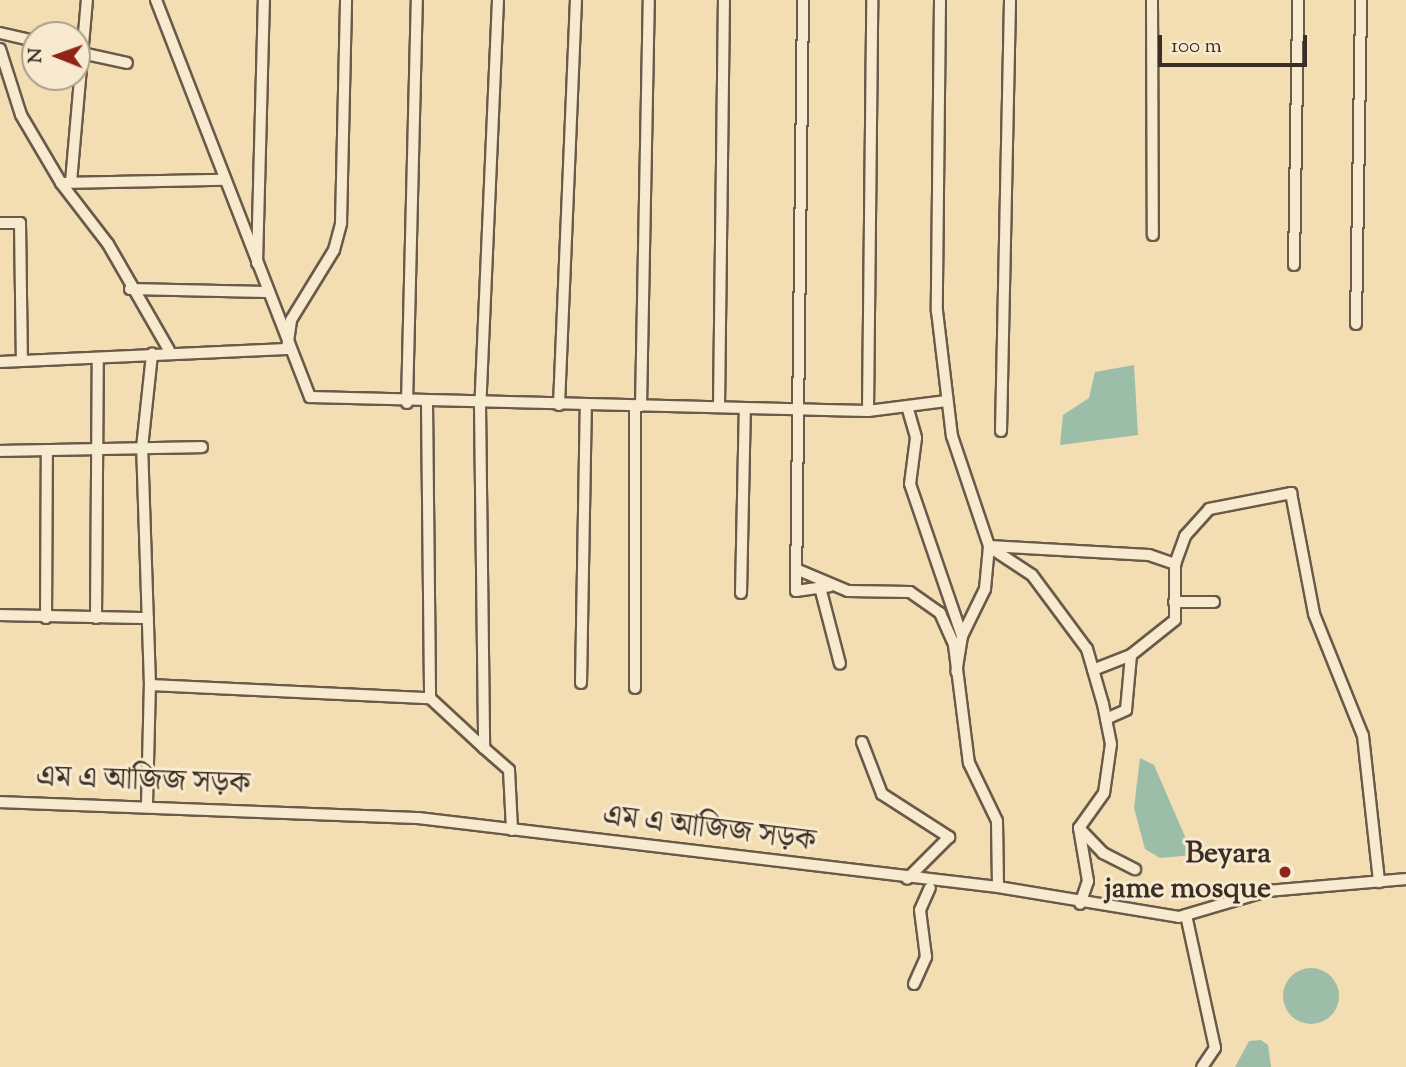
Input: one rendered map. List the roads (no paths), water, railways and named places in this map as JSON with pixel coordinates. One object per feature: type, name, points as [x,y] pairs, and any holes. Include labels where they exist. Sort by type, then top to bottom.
[{"type":"street","points":[[84,21],[87,0]]},
{"type":"street","points":[[156,0],[287,349],[310,397],[427,404],[719,406],[797,411],[868,411],[946,401]]},
{"type":"street","points":[[257,268],[264,0]]},
{"type":"street","points":[[287,349],[291,320],[334,250],[341,223],[346,0]]},
{"type":"street","points":[[407,403],[417,0]]},
{"type":"street","points":[[484,748],[480,405],[498,0]]},
{"type":"street","points":[[559,405],[576,0]]},
{"type":"street","points":[[635,688],[638,406],[649,0]]},
{"type":"street","points":[[719,406],[724,0]]},
{"type":"street","points":[[803,0],[796,590],[910,592],[940,613],[954,645],[969,763],[997,821],[998,887]]},
{"type":"street","points":[[868,411],[872,0]]},
{"type":"street","points":[[940,0],[937,311],[946,401],[989,546],[985,589],[962,636],[956,672]]},
{"type":"street","points":[[1001,431],[1010,0]]},
{"type":"street","points":[[1152,0],[1153,235]]},
{"type":"street","points":[[1294,265],[1298,0]]},
{"type":"street","points":[[1356,324],[1361,0]]},
{"type":"street","points":[[0,33],[21,38]]},
{"type":"street","points":[[0,49],[20,115],[108,244],[130,289],[169,349]]},
{"type":"street","points":[[91,55],[127,63]]},
{"type":"street","points":[[66,182],[76,91]]},
{"type":"street","points":[[66,182],[223,180]]},
{"type":"street","points":[[0,223],[20,223],[22,361]]},
{"type":"street","points":[[130,289],[266,292]]},
{"type":"street","points":[[0,362],[152,354],[169,349],[287,349]]},
{"type":"street","points":[[147,804],[150,685],[142,448],[152,354]]},
{"type":"street","points":[[96,618],[93,449],[98,358]]},
{"type":"street","points":[[427,404],[430,698]]},
{"type":"street","points":[[581,683],[586,405]]},
{"type":"street","points":[[907,406],[916,438],[910,484],[962,636]]},
{"type":"street","points":[[741,593],[745,408]]},
{"type":"street","points":[[0,450],[202,447]]},
{"type":"street","points":[[46,618],[47,450]]},
{"type":"street","points":[[1093,670],[1131,655],[1175,620],[1175,564],[1185,536],[1209,509],[1291,493],[1314,614],[1363,736],[1379,882]]},
{"type":"street","points":[[989,546],[1149,555],[1175,564]]},
{"type":"street","points":[[989,546],[1032,575],[1087,649],[1106,719],[1111,744],[1104,793],[1079,828],[1088,881],[1080,904]]},
{"type":"street","points":[[796,569],[826,589],[840,664]]},
{"type":"street","points":[[1174,601],[1214,602]]},
{"type":"street","points":[[0,615],[148,618]]},
{"type":"street","points":[[1106,719],[1126,710],[1131,655]]},
{"type":"street","points":[[150,685],[430,698],[509,770],[512,830]]},
{"type":"street","points":[[862,742],[882,794],[949,837],[907,879]]},
{"type":"street","name":"এম এ আজিজ সড়ক","points":[[0,802],[147,804],[418,818],[907,879],[998,887],[1080,904],[1186,915],[1267,891],[1406,879]]},
{"type":"street","points":[[1079,828],[1103,853],[1135,869]]},
{"type":"street","points":[[914,984],[926,957],[920,910],[930,888]]},
{"type":"street","points":[[1186,915],[1215,1048],[1202,1067]]},
{"type":"place","name":"Beyara jame mosque","points":[[1285,872]]}]
